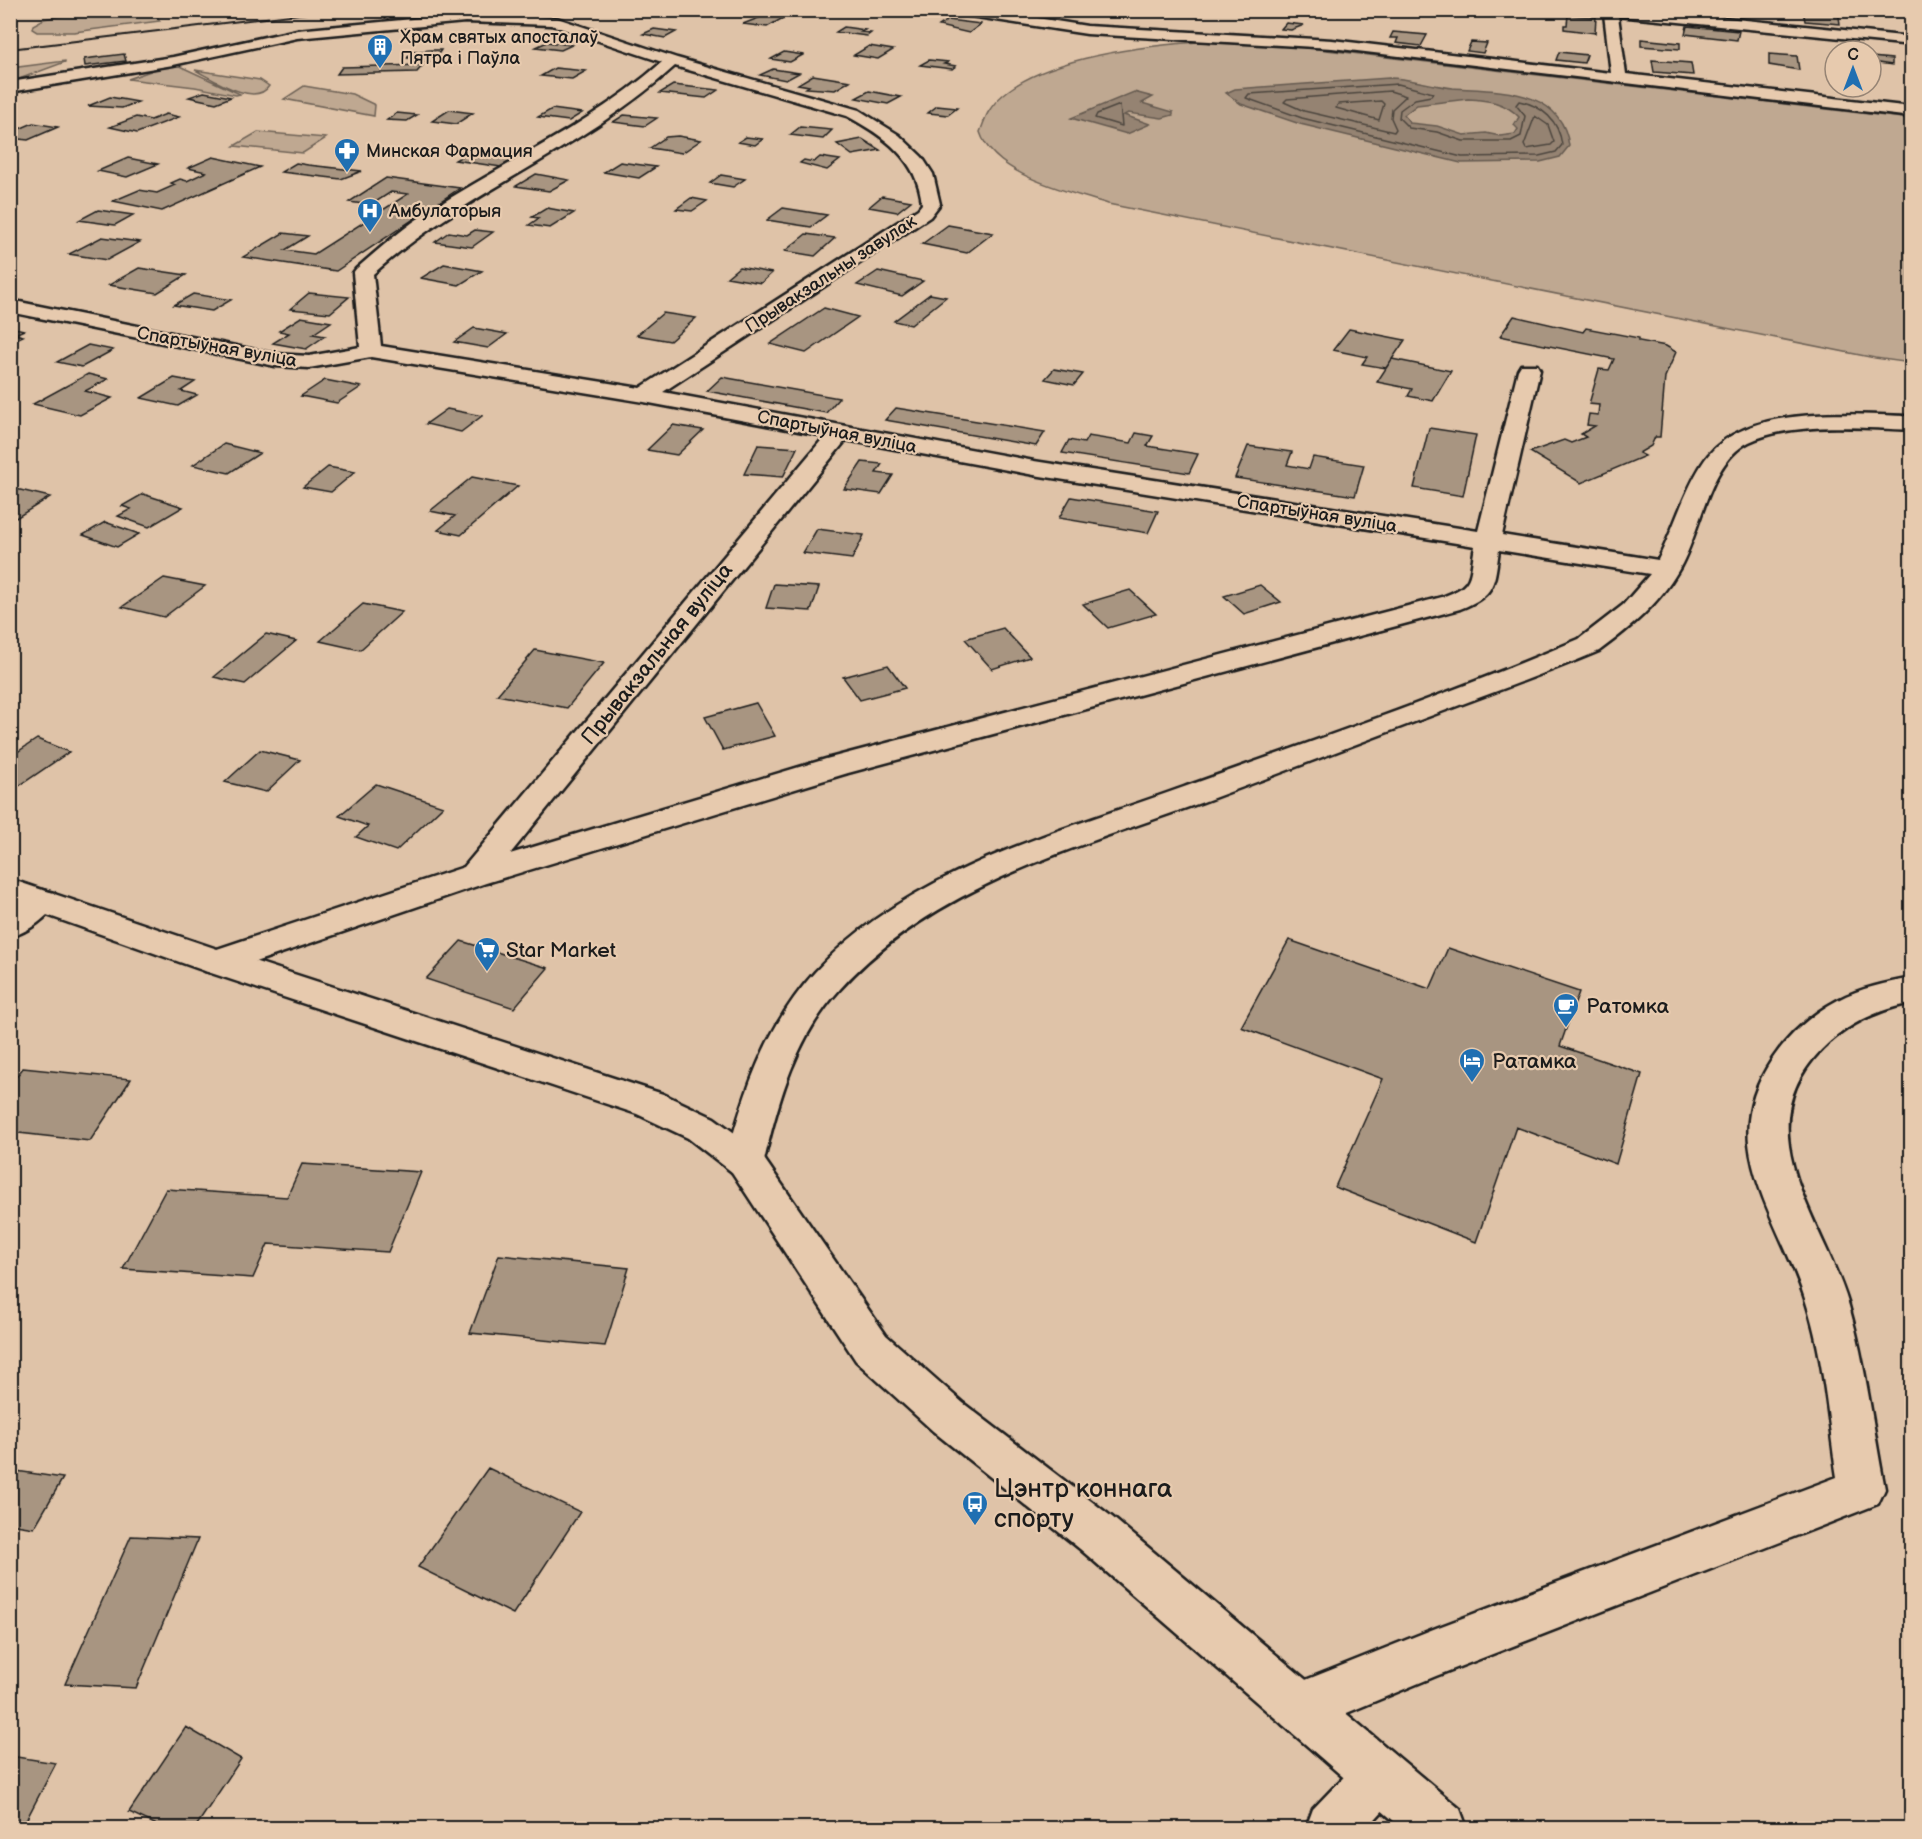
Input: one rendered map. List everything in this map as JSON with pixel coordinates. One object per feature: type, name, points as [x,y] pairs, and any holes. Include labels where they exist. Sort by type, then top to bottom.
[{"type":"street","points":[[10,87],[173,61],[297,34],[529,10]]},
{"type":"street","points":[[957,10],[1087,30],[1332,44],[1911,111]]},
{"type":"street","points":[[1618,78],[1606,12],[1911,41]]},
{"type":"street","points":[[371,351],[363,273],[383,252],[456,200],[561,143],[654,81],[672,61],[552,21],[465,18]]},
{"type":"street","name":"Прывакзальны завулак","points":[[644,395],[924,213],[932,204],[929,180],[898,140],[877,126],[853,113],[672,61]]},
{"type":"street","name":"Спартыўная вуліца","points":[[10,306],[275,360],[309,362],[371,351],[644,395],[1046,470],[1667,569]]},
{"type":"street","points":[[217,962],[475,875],[837,766],[1451,603],[1470,596],[1481,586],[1488,542],[1529,370]]},
{"type":"street","points":[[745,1161],[762,1091],[793,1024],[830,978],[882,932],[957,887],[1036,849],[1199,792],[1589,645],[1622,622],[1667,569],[1701,489],[1718,457],[1740,438],[1778,427],[1911,423]]},
{"type":"street","name":"Прывакзальная вуліца","points":[[475,875],[839,433]]},
{"type":"street","points":[[10,891],[217,962],[650,1104],[700,1128],[745,1161],[871,1348],[948,1417],[1096,1533],[1441,1828]]},
{"type":"street","points":[[10,926],[42,901]]},
{"type":"street","points":[[1300,1707],[1436,1652],[1862,1489],[1828,1304],[1771,1162],[1765,1127],[1769,1097],[1778,1076],[1824,1024],[1855,1007],[1890,994],[1911,990]]},
{"type":"street","points":[[1332,1828],[1380,1776]]},
{"type":"shaded area","points":[[87,11],[117,11],[120,14],[155,13],[160,21],[74,32],[37,32],[32,29],[33,25],[44,19]]},
{"type":"shaded area","points":[[1198,42],[1284,45],[1911,119],[1911,363],[1875,358],[1108,204],[1034,180],[1016,171],[1000,160],[988,147],[980,132],[989,111],[1005,93],[1027,79],[1054,67],[1116,52]]},
{"type":"shaded area","points":[[65,62],[11,82],[11,68]]},
{"type":"shaded area","points":[[173,63],[240,94],[128,79]]},
{"type":"shaded area","points":[[195,70],[260,80],[269,86],[262,92],[244,93]]},
{"type":"shaded area","points":[[304,86],[352,94],[375,105],[374,116],[284,99]]},
{"type":"shaded area","points":[[258,132],[326,138],[303,153],[234,146]]},
{"type":"water","points":[[1389,78],[1453,88],[1508,92],[1526,96],[1541,103],[1554,113],[1564,127],[1569,146],[1560,157],[1540,162],[1461,163],[1300,124],[1241,104],[1226,93],[1235,89]],"holes":[[[1468,99],[1489,101],[1514,112],[1519,117],[1514,125],[1518,129],[1515,134],[1464,135],[1437,126],[1410,123],[1404,115],[1417,105]]]},
{"type":"water","points":[[1134,92],[1153,97],[1142,103],[1173,112],[1173,115],[1162,118],[1128,113],[1124,115],[1150,124],[1127,134],[1071,118]]},
{"type":"building","points":[[456,10],[496,10],[461,15]]},
{"type":"building","points":[[1702,10],[1743,10],[1744,15]]},
{"type":"building","points":[[1821,10],[1838,10],[1840,24],[1805,21],[1803,11],[1821,13]]},
{"type":"building","points":[[699,11],[752,13],[744,17]]},
{"type":"building","points":[[766,15],[785,17],[767,27],[743,24]]},
{"type":"building","points":[[1568,15],[1596,17],[1595,33],[1564,29]]},
{"type":"building","points":[[948,20],[981,24],[969,33],[939,26]]},
{"type":"building","points":[[1286,23],[1304,25],[1291,30],[1281,29]]},
{"type":"building","points":[[1687,26],[1739,31],[1737,40],[1685,34]]},
{"type":"building","points":[[844,27],[871,33],[867,36],[836,32]]},
{"type":"building","points":[[654,29],[676,32],[665,38],[643,34]]},
{"type":"building","points":[[1393,32],[1427,35],[1421,46],[1396,43],[1398,38],[1390,38]]},
{"type":"building","points":[[1641,39],[1680,43],[1680,49],[1641,46]]},
{"type":"building","points":[[547,42],[572,45],[561,50],[536,47]]},
{"type":"building","points":[[1471,42],[1487,43],[1483,53],[1467,51]]},
{"type":"building","points":[[869,46],[893,50],[878,59],[854,55]]},
{"type":"building","points":[[441,50],[433,62],[420,62],[422,58],[407,58],[412,52]]},
{"type":"building","points":[[784,52],[803,55],[790,62],[771,59]]},
{"type":"building","points":[[1559,52],[1587,55],[1584,63],[1556,60]]},
{"type":"building","points":[[124,54],[126,61],[85,66],[84,59]]},
{"type":"building","points":[[1769,54],[1797,56],[1799,70],[1769,65]]},
{"type":"building","points":[[1883,58],[1892,59],[1892,65],[1883,64]]},
{"type":"building","points":[[929,60],[949,62],[944,64],[956,66],[952,69],[920,65]]},
{"type":"building","points":[[1652,60],[1691,63],[1693,75],[1654,72]]},
{"type":"building","name":"Храм святых апосталаў Пятра і Паўла","points":[[423,65],[417,72],[337,74],[342,67]]},
{"type":"building","points":[[555,68],[586,71],[572,79],[541,76]]},
{"type":"building","points":[[773,69],[799,73],[786,80],[760,75]]},
{"type":"building","points":[[813,75],[850,81],[835,90],[806,88],[809,86],[798,84]]},
{"type":"building","points":[[673,85],[718,90],[706,98],[660,93]]},
{"type":"building","points":[[869,91],[901,97],[888,104],[856,98]]},
{"type":"building","points":[[204,92],[231,97],[216,103],[189,97]]},
{"type":"building","points":[[110,97],[138,102],[122,108],[88,106]]},
{"type":"building","points":[[937,106],[957,108],[948,115],[928,113]]},
{"type":"building","points":[[552,109],[582,113],[569,121],[538,117]]},
{"type":"building","points":[[449,110],[473,113],[456,124],[432,121]]},
{"type":"building","points":[[397,113],[417,115],[407,121],[387,120]]},
{"type":"building","points":[[166,114],[179,117],[137,133],[110,127],[136,117],[151,120]]},
{"type":"building","points":[[624,115],[657,118],[645,126],[613,122]]},
{"type":"building","points":[[33,123],[58,127],[28,140],[10,138],[10,133]]},
{"type":"building","points":[[800,127],[832,130],[823,139],[790,135]]},
{"type":"building","points":[[678,136],[701,140],[682,153],[650,148],[666,137]]},
{"type":"building","points":[[746,137],[763,139],[755,145],[738,142]]},
{"type":"building","points":[[862,139],[880,150],[852,155],[837,144]]},
{"type":"building","points":[[469,152],[515,159],[501,167],[455,160]]},
{"type":"building","points":[[213,157],[260,167],[162,211],[113,201],[139,190],[157,193],[175,185],[171,183],[180,179],[187,181],[206,172],[188,168]]},
{"type":"building","points":[[820,157],[840,160],[827,170],[800,163],[804,160],[814,162]]},
{"type":"building","points":[[128,158],[158,164],[127,177],[98,171]]},
{"type":"building","points":[[620,162],[656,167],[639,178],[604,172]]},
{"type":"building","points":[[296,163],[362,171],[341,179],[281,172]]},
{"type":"building","points":[[536,174],[569,180],[549,191],[516,186]]},
{"type":"building","points":[[721,175],[745,179],[733,187],[710,183]]},
{"type":"building","points":[[386,178],[460,188],[336,271],[243,257],[283,233],[308,236],[285,250],[314,254],[408,194],[391,192],[371,205],[349,202]]},
{"type":"building","points":[[882,196],[911,201],[897,212],[869,207]]},
{"type":"building","points":[[691,198],[707,201],[692,211],[676,209]]},
{"type":"building","points":[[547,208],[574,213],[550,228],[529,225],[539,218],[532,217]]},
{"type":"building","points":[[783,208],[827,215],[811,227],[767,220]]},
{"type":"building","points":[[98,210],[133,215],[115,225],[79,220]]},
{"type":"building","points":[[948,225],[993,233],[967,253],[922,244]]},
{"type":"building","points":[[475,230],[493,232],[472,247],[435,242],[449,232],[467,235]]},
{"type":"building","points":[[806,234],[835,238],[815,256],[785,251]]},
{"type":"building","points":[[102,237],[140,242],[107,260],[69,254]]},
{"type":"building","points":[[444,264],[482,271],[459,285],[421,278]]},
{"type":"building","points":[[739,267],[772,273],[761,283],[727,277]]},
{"type":"building","points":[[139,268],[186,275],[157,293],[109,285]]},
{"type":"building","points":[[878,271],[923,281],[902,296],[857,285]]},
{"type":"building","points":[[309,293],[349,297],[330,313],[290,309]]},
{"type":"building","points":[[193,294],[231,300],[212,311],[174,305]]},
{"type":"building","points":[[930,294],[946,297],[911,325],[894,321]]},
{"type":"building","points":[[824,308],[858,317],[806,353],[770,344]]},
{"type":"building","points":[[663,313],[696,318],[670,341],[637,335]]},
{"type":"building","points":[[1514,316],[1583,332],[1586,328],[1639,338],[1639,341],[1666,346],[1676,352],[1665,377],[1660,437],[1655,437],[1651,446],[1639,453],[1645,456],[1581,483],[1530,452],[1564,440],[1571,443],[1586,437],[1581,434],[1595,426],[1587,425],[1589,414],[1598,415],[1599,405],[1589,404],[1599,369],[1609,370],[1614,359],[1500,336]]},
{"type":"building","points":[[301,317],[331,322],[313,334],[325,336],[306,349],[273,343],[289,333],[279,331]]},
{"type":"building","points":[[10,327],[24,330],[15,334],[23,336],[10,342]]},
{"type":"building","points":[[474,328],[507,334],[488,348],[454,342]]},
{"type":"building","points":[[1349,329],[1405,340],[1386,368],[1362,364],[1367,357],[1333,350]]},
{"type":"building","points":[[88,345],[113,350],[82,367],[57,362]]},
{"type":"building","points":[[1392,359],[1451,371],[1433,401],[1408,396],[1412,389],[1377,382]]},
{"type":"building","points":[[1054,369],[1083,374],[1074,385],[1045,379]]},
{"type":"building","points":[[88,374],[108,379],[85,391],[112,398],[80,415],[33,404]]},
{"type":"building","points":[[722,377],[839,398],[826,413],[707,391]]},
{"type":"building","points":[[174,378],[195,382],[181,391],[197,395],[178,406],[141,398]]},
{"type":"building","points":[[325,380],[361,387],[337,403],[301,396]]},
{"type":"building","points":[[896,408],[1045,432],[1036,446],[885,420]]},
{"type":"building","points":[[447,409],[482,416],[461,432],[426,424]]},
{"type":"building","points":[[673,425],[703,430],[677,455],[647,450]]},
{"type":"building","points":[[1429,428],[1476,435],[1463,496],[1414,488]]},
{"type":"building","points":[[1136,433],[1153,436],[1147,446],[1198,454],[1189,473],[1062,453],[1069,440],[1084,443],[1088,436],[1131,443]]},
{"type":"building","points":[[224,444],[260,453],[229,473],[193,465]]},
{"type":"building","points":[[758,445],[797,448],[783,477],[744,474]]},
{"type":"building","points":[[1248,446],[1292,452],[1287,465],[1309,469],[1313,457],[1364,465],[1355,496],[1235,478]]},
{"type":"building","points":[[862,462],[882,464],[876,473],[893,475],[881,494],[844,489]]},
{"type":"building","points":[[328,467],[355,472],[331,492],[303,487]]},
{"type":"building","points":[[472,477],[518,486],[461,535],[438,530],[455,516],[430,511]]},
{"type":"building","points":[[16,489],[50,497],[16,518],[10,516],[10,492]]},
{"type":"building","points":[[143,494],[183,507],[149,527],[118,516],[131,509],[122,506]]},
{"type":"building","points":[[1071,497],[1158,511],[1148,533],[1059,518]]},
{"type":"building","points":[[105,522],[139,534],[117,547],[83,535]]},
{"type":"building","points":[[817,529],[864,535],[852,559],[803,553]]},
{"type":"building","points":[[164,578],[205,586],[164,617],[122,607]]},
{"type":"building","points":[[774,584],[819,587],[811,611],[766,608]]},
{"type":"building","points":[[1260,585],[1281,602],[1244,614],[1224,596]]},
{"type":"building","points":[[1130,590],[1156,614],[1108,628],[1083,604]]},
{"type":"building","points":[[363,604],[402,612],[360,650],[320,641]]},
{"type":"building","points":[[1003,628],[1030,657],[992,669],[965,639]]},
{"type":"building","points":[[266,634],[296,641],[245,684],[214,677]]},
{"type":"building","points":[[535,650],[604,663],[567,708],[497,695]]},
{"type":"building","points":[[888,665],[905,688],[860,700],[843,677]]},
{"type":"building","points":[[756,703],[775,736],[723,750],[705,717]]},
{"type":"building","points":[[37,739],[69,752],[10,792],[10,757]]},
{"type":"building","points":[[260,750],[300,760],[266,792],[225,782]]},
{"type":"building","points":[[376,784],[443,806],[396,851],[356,837],[368,826],[339,816]]},
{"type":"building","points":[[1289,940],[1430,989],[1448,948],[1579,992],[1560,1046],[1642,1074],[1616,1164],[1516,1127],[1476,1242],[1335,1187],[1383,1079],[1241,1027]]},
{"type":"building","name":"Star Market","points":[[461,941],[548,968],[514,1008],[426,979]]},
{"type":"building","points":[[23,1068],[131,1079],[90,1141],[10,1132],[10,1085]]},
{"type":"building","points":[[302,1164],[421,1172],[388,1252],[268,1244],[253,1278],[123,1269],[166,1189],[287,1197]]},
{"type":"building","points":[[499,1255],[629,1268],[605,1346],[470,1333]]},
{"type":"building","points":[[488,1468],[580,1512],[513,1614],[418,1567]]},
{"type":"building","points":[[10,1470],[63,1478],[34,1528],[10,1524]]},
{"type":"building","points":[[131,1536],[198,1539],[136,1688],[65,1684]]},
{"type":"building","points":[[186,1727],[241,1759],[195,1828],[163,1828],[129,1812]]},
{"type":"building","points":[[10,1756],[56,1763],[22,1828],[10,1828]]},
{"type":"railway","points":[[10,49],[332,10]]},
{"type":"place","name":"Храм святых апосталаў Пятра і Паўла","points":[[380,70]]},
{"type":"place","name":"Минская Фармация","points":[[347,174]]},
{"type":"place","name":"Амбулаторыя","points":[[370,234]]},
{"type":"place","name":"Star Market","points":[[487,973]]},
{"type":"place","name":"Ратомка","points":[[1566,1029]]},
{"type":"place","name":"Ратамка","points":[[1472,1084]]},
{"type":"place","name":"Цэнтр коннага спорту","points":[[975,1527]]}]
